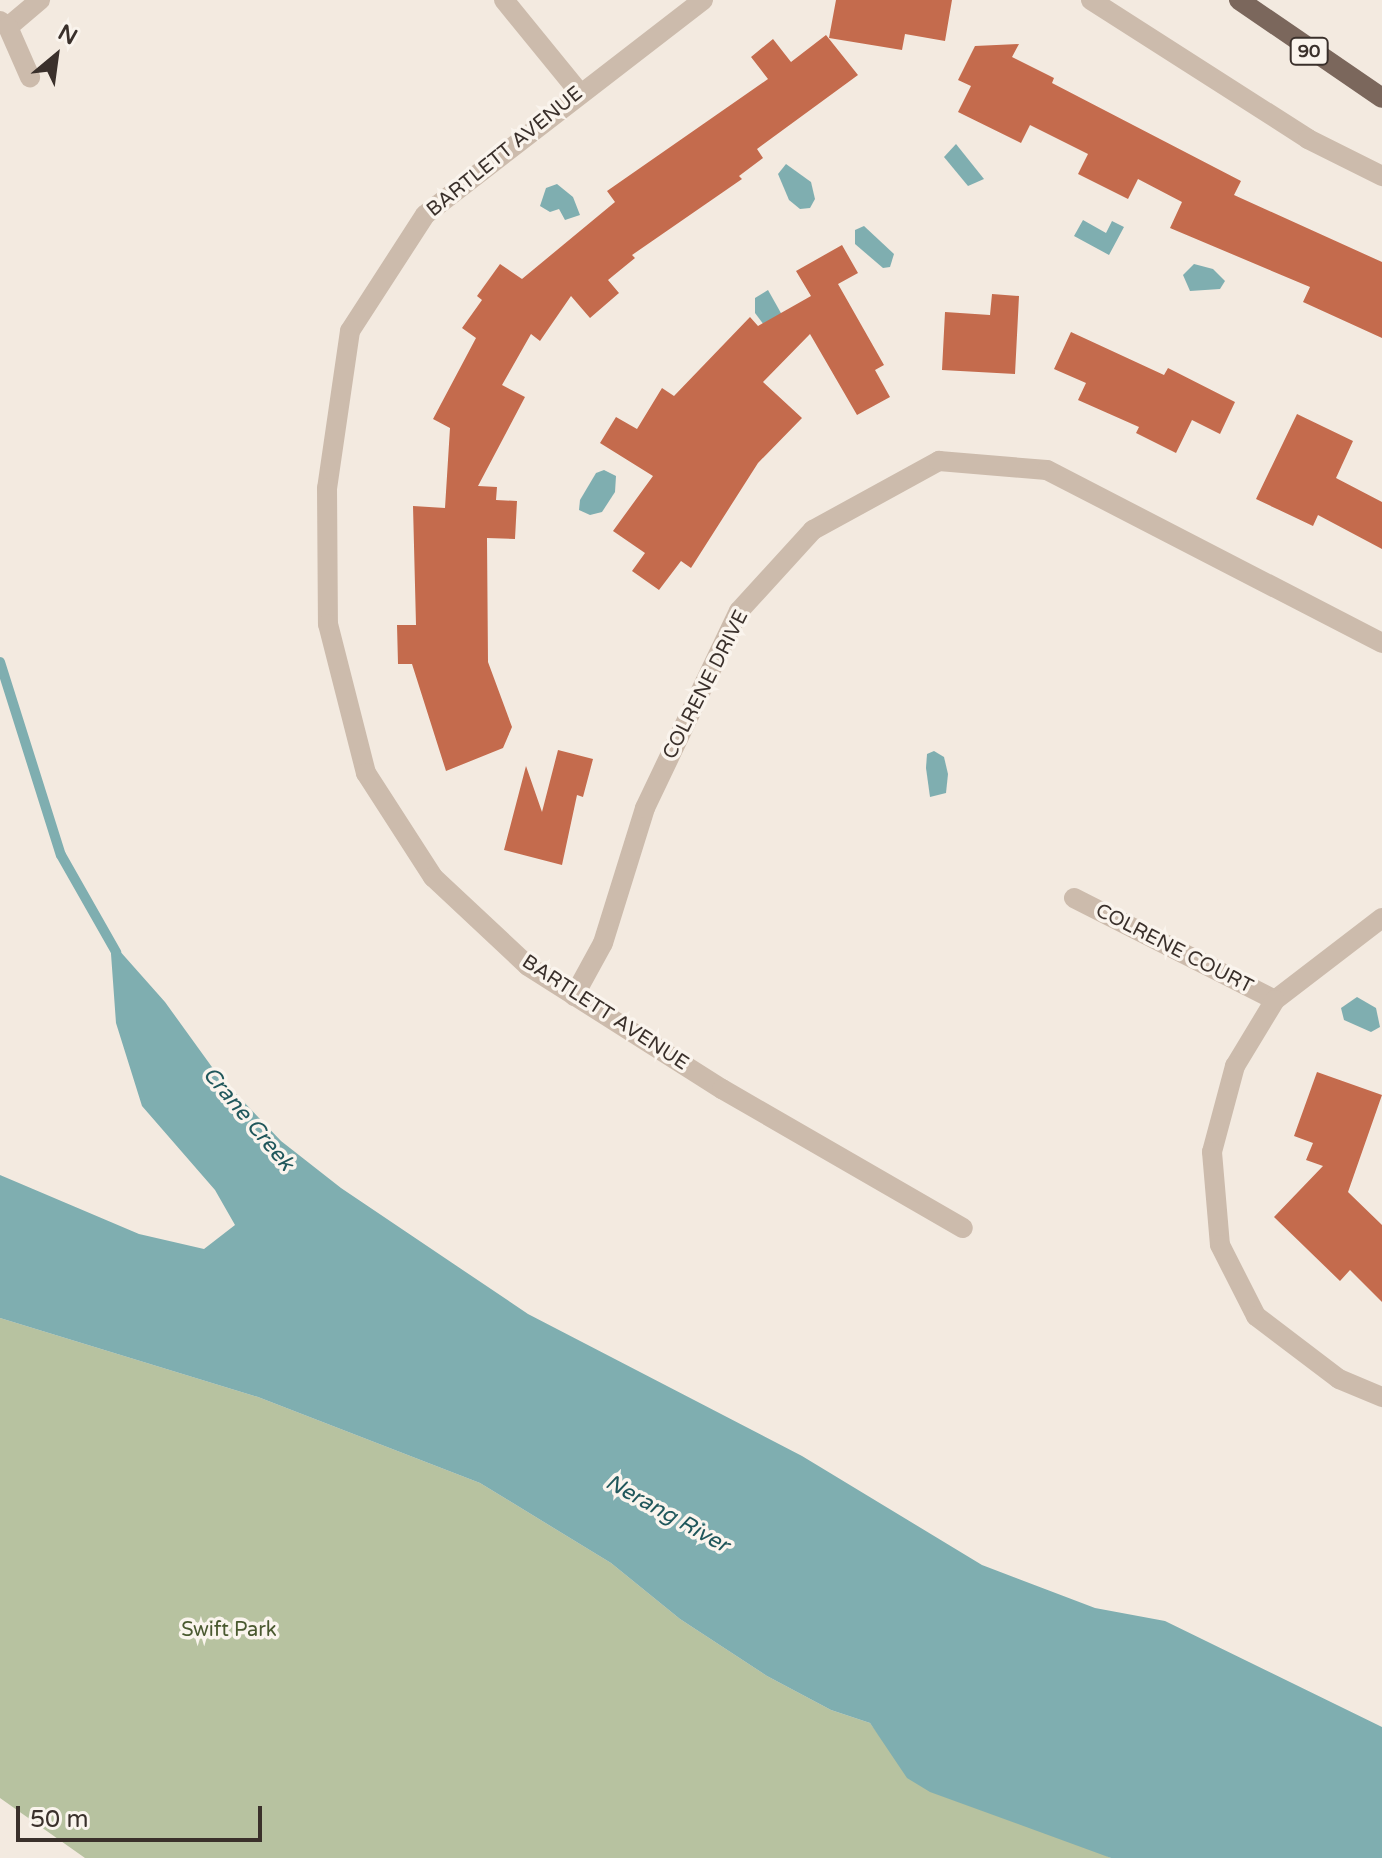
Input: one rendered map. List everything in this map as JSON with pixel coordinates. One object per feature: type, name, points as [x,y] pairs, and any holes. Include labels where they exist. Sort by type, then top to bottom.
[{"type":"main road","name":"90","points":[[1239,0],[1382,98]]},
{"type":"street","points":[[30,77],[4,24],[40,0]]},
{"type":"street","points":[[504,0],[579,92]]},
{"type":"street","name":"BARTLETT AVENUE","points":[[703,0],[579,92],[425,215],[350,331],[327,488],[328,624],[366,773],[433,877],[528,966],[722,1089],[963,1228]]},
{"type":"street","points":[[1091,0],[1308,139],[1382,176]]},
{"type":"street","name":"COLRENE DRIVE","points":[[574,996],[603,943],[645,808],[739,611],[813,530],[939,461],[1047,470],[1382,643]]},
{"type":"street","name":"COLRENE COURT","points":[[1074,898],[1275,1000]]},
{"type":"street","points":[[1382,918],[1275,1000],[1235,1066],[1212,1152],[1220,1245],[1256,1316],[1339,1379],[1382,1397]]},
{"type":"green space","name":"Swift Park","points":[[0,1318],[258,1397],[480,1483],[611,1563],[680,1619],[767,1676],[831,1710],[870,1723],[888,1747],[1111,1858],[85,1858],[0,1798]]},
{"type":"water","points":[[956,144],[984,179],[968,186],[944,157]]},
{"type":"water","points":[[786,164],[811,182],[815,199],[810,208],[800,209],[789,200],[778,174]]},
{"type":"water","points":[[557,184],[573,197],[580,215],[565,220],[559,209],[550,212],[540,206],[546,188]]},
{"type":"water","points":[[1083,220],[1106,233],[1112,221],[1124,227],[1109,255],[1074,236]]},
{"type":"water","points":[[864,226],[894,254],[890,267],[883,268],[855,244],[855,230]]},
{"type":"water","points":[[1194,264],[1213,269],[1225,281],[1220,289],[1190,291],[1183,275]]},
{"type":"water","points":[[768,290],[791,331],[770,333],[755,313],[755,298]]},
{"type":"water","points":[[604,470],[616,476],[615,492],[602,512],[590,515],[579,510],[580,500],[596,473]]},
{"type":"water","points":[[934,751],[944,757],[948,774],[946,793],[930,797],[927,754]]},
{"type":"water","name":"Nerang River","points":[[110,940],[165,1002],[217,1074],[281,1141],[341,1188],[528,1314],[802,1456],[982,1565],[1095,1608],[1165,1621],[1382,1727],[1382,1858],[1111,1858],[930,1792],[907,1778],[870,1723],[831,1710],[767,1676],[680,1619],[611,1563],[480,1483],[258,1397],[0,1318],[0,1175],[139,1234],[204,1249],[235,1225],[215,1190],[142,1106],[116,1023]]},
{"type":"water","points":[[1357,997],[1376,1008],[1380,1027],[1371,1032],[1344,1020],[1341,1008]]},
{"type":"building","points":[[836,0],[952,0],[945,41],[905,34],[902,50],[829,38]]},
{"type":"building","points":[[826,35],[858,75],[757,149],[763,158],[739,176],[742,179],[632,255],[635,258],[608,280],[619,293],[590,318],[571,296],[540,341],[531,334],[502,385],[525,397],[478,486],[497,487],[496,500],[517,501],[515,539],[487,538],[488,662],[512,727],[503,748],[446,771],[412,664],[398,664],[397,625],[416,625],[413,506],[445,508],[450,428],[433,419],[476,338],[462,328],[482,300],[477,296],[500,264],[522,279],[615,202],[607,191],[768,79],[751,57],[773,39],[791,62]]},
{"type":"building","points":[[1019,44],[1012,57],[1054,78],[1052,83],[1241,181],[1234,195],[1382,262],[1382,338],[1303,302],[1310,287],[1170,228],[1182,202],[1138,179],[1128,199],[1078,174],[1088,154],[1030,125],[1021,143],[958,112],[971,86],[958,80],[975,46]]},
{"type":"building","points":[[842,245],[858,273],[838,284],[884,365],[875,370],[890,397],[857,415],[810,334],[763,382],[802,418],[758,463],[691,568],[681,561],[659,590],[632,571],[645,553],[613,531],[653,476],[600,443],[616,417],[637,429],[662,388],[674,396],[750,317],[758,326],[811,296],[796,271]]},
{"type":"building","points":[[992,294],[1019,296],[1015,374],[942,370],[945,312],[990,315]]},
{"type":"building","points":[[1071,332],[1164,375],[1168,368],[1235,402],[1220,434],[1192,420],[1176,453],[1136,433],[1139,427],[1078,400],[1086,383],[1054,369]]},
{"type":"building","points":[[1297,414],[1353,441],[1336,478],[1382,502],[1382,549],[1318,515],[1313,526],[1256,499]]},
{"type":"building","points":[[558,750],[593,759],[583,797],[577,795],[562,865],[504,850],[526,766],[542,812]]},
{"type":"building","points":[[1317,1072],[1382,1095],[1348,1192],[1382,1225],[1382,1302],[1350,1270],[1340,1281],[1274,1217],[1323,1166],[1306,1160],[1313,1143],[1294,1136]]},
{"type":"waterway","name":"Crane Creek","points":[[0,662],[61,855],[116,952]]}]
